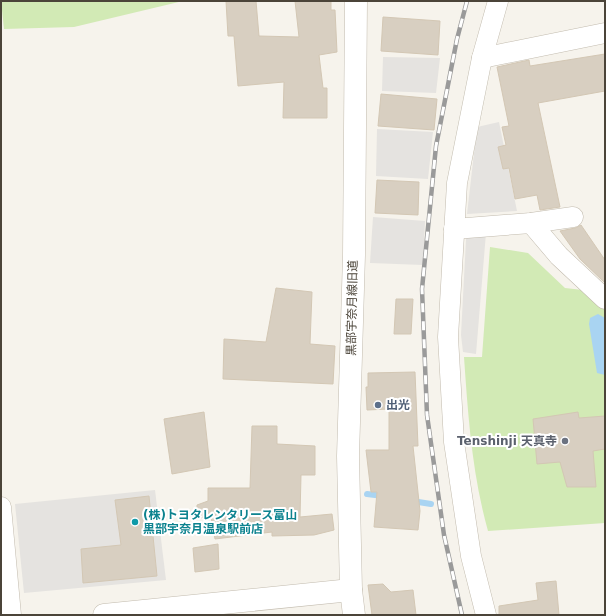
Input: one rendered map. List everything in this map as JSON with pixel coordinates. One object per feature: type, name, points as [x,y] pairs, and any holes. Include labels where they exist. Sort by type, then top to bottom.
[{"type":"street","name":"黒部宇奈月線旧道","points":[[354,615],[351,590],[348,456],[354,255],[356,1]]},
{"type":"street","points":[[486,615],[471,556],[454,442],[448,337],[457,183],[482,58],[498,1]]},
{"type":"street","points":[[482,58],[605,33]]},
{"type":"street","points":[[454,229],[531,223],[573,217]]},
{"type":"street","points":[[531,223],[558,256],[605,298]]},
{"type":"street","points":[[1,507],[11,615]]},
{"type":"street","points":[[104,615],[351,590]]},
{"type":"green space","points":[[1,1],[183,1],[74,27],[4,29]]},
{"type":"green space","points":[[490,247],[528,253],[565,288],[583,290],[605,307],[605,523],[488,531],[474,466],[464,357],[482,357]]},
{"type":"shaded area","points":[[383,57],[440,58],[436,93],[382,91]]},
{"type":"shaded area","points":[[499,122],[517,211],[467,214],[477,127]]},
{"type":"shaded area","points":[[377,129],[433,132],[428,179],[376,176]]},
{"type":"shaded area","points":[[373,217],[425,221],[423,265],[370,263]]},
{"type":"shaded area","points":[[467,221],[487,221],[476,354],[463,352],[461,335]]},
{"type":"shaded area","points":[[155,490],[166,580],[24,593],[15,504]]},
{"type":"water","points":[[598,314],[605,318],[605,375],[597,373],[589,324],[590,318]]},
{"type":"building","points":[[226,1],[256,1],[259,36],[299,37],[295,1],[331,1],[331,10],[335,10],[337,52],[319,55],[323,88],[327,88],[327,118],[283,118],[284,82],[238,86],[234,36],[228,36]]},
{"type":"building","points":[[383,17],[440,21],[438,55],[381,51]]},
{"type":"building","points":[[605,54],[605,91],[538,103],[560,207],[540,210],[537,195],[515,199],[509,168],[503,169],[498,147],[506,145],[502,127],[509,126],[497,67],[529,60],[530,66]]},
{"type":"building","points":[[381,94],[437,99],[434,130],[378,126]]},
{"type":"building","points":[[377,180],[419,182],[418,215],[375,213]]},
{"type":"building","points":[[581,225],[605,260],[605,283],[580,259],[560,231],[575,228]]},
{"type":"building","points":[[276,288],[312,292],[310,344],[335,346],[333,384],[223,379],[224,339],[266,342]]},
{"type":"building","points":[[396,299],[413,299],[411,334],[394,334]]},
{"type":"building","points":[[415,372],[418,446],[413,446],[420,511],[418,530],[374,527],[377,492],[371,492],[366,450],[389,450],[389,409],[367,410],[366,387],[368,387],[368,373]]},
{"type":"building","points":[[204,412],[210,467],[172,474],[164,419]]},
{"type":"building","points":[[578,412],[579,418],[605,416],[605,449],[593,451],[596,487],[567,487],[560,462],[537,464],[533,419]]},
{"type":"building","points":[[252,426],[277,426],[277,444],[315,446],[315,475],[301,475],[300,517],[332,514],[334,530],[314,535],[272,536],[272,532],[215,539],[211,517],[197,518],[197,505],[208,501],[208,488],[250,488]]},
{"type":"building","name":"(株)トヨタレンタリース富山 黒部宇奈月温泉駅前店","points":[[149,496],[157,576],[83,583],[81,549],[121,545],[115,500]]},
{"type":"building","points":[[218,544],[219,569],[195,572],[193,548]]},
{"type":"building","points":[[556,581],[559,615],[499,615],[499,606],[538,600],[536,583]]},
{"type":"building","points":[[383,584],[391,592],[413,590],[416,615],[372,615],[368,585]]},
{"type":"waterway","points":[[367,494],[383,496]]},
{"type":"waterway","points":[[412,501],[431,504]]},
{"type":"railway","points":[[462,615],[444,535],[427,415],[422,289],[436,146],[457,39],[467,1]]},
{"type":"place","name":"出光","points":[[378,405]]},
{"type":"place","name":"Tenshinji 天真寺","points":[[565,441]]},
{"type":"place","name":"(株)トヨタレンタリース富山 黒部宇奈月温泉駅前店","points":[[135,522]]}]
